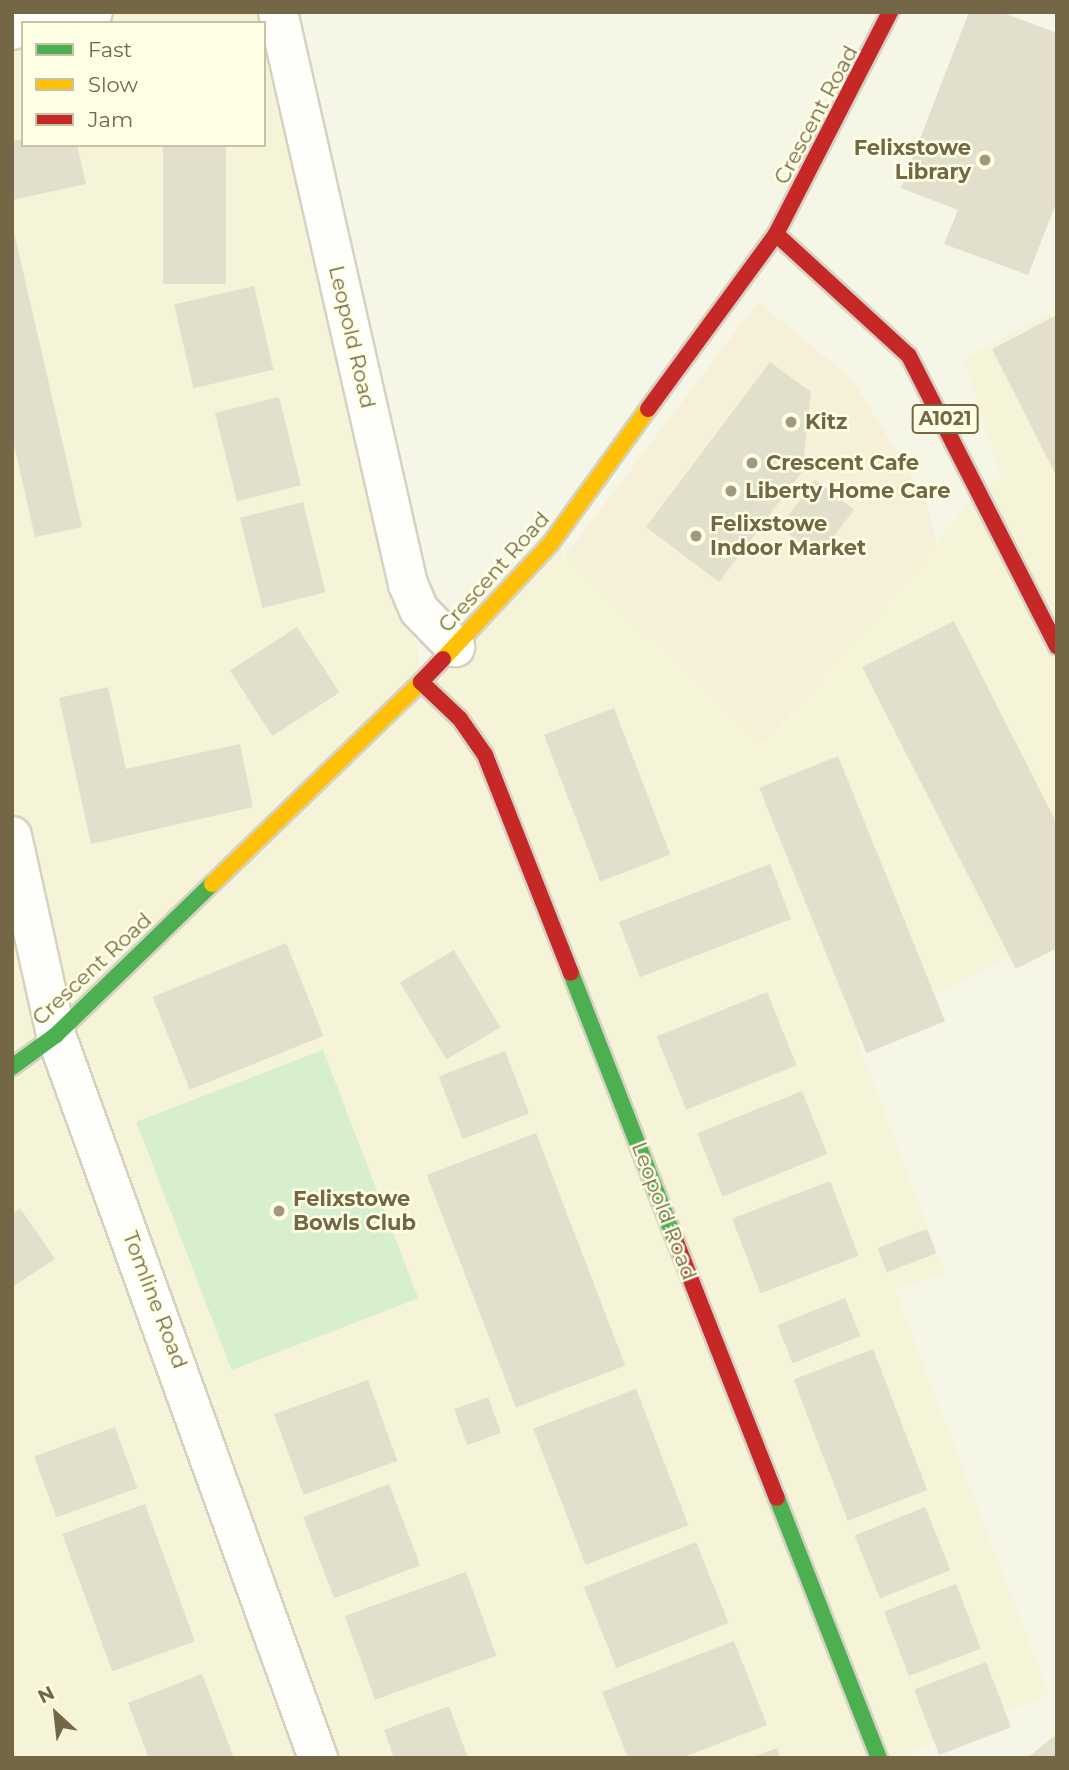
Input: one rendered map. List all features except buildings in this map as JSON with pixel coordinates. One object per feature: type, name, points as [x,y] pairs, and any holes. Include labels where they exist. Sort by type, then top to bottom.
[{"type":"main road","name":"Crescent Road","points":[[12,1066],[56,1035],[421,682],[551,543],[776,234],[890,12]]},
{"type":"main road","name":"A1021","points":[[776,234],[909,356],[1057,646]]},
{"type":"main road","name":"Leopold Road","points":[[421,682],[460,719],[485,755],[879,1758]]},
{"type":"street","points":[[53,21],[93,12]]},
{"type":"street","name":"Leopold Road","points":[[278,12],[408,584],[419,610],[454,647]]},
{"type":"street","name":"Tomline Road","points":[[12,836],[56,1035],[318,1758]]},
{"type":"shaded area","points":[[12,12],[278,12],[408,584],[422,682],[551,543],[767,742],[981,489],[1001,476],[963,359],[1057,310],[1057,931],[856,1037],[945,1273],[895,1290],[1049,1694],[897,1758],[12,1758]]},
{"type":"shaded area","points":[[758,302],[853,380],[926,500],[936,543],[766,742],[565,556]]},
{"type":"green space","name":"Felixstowe Bowls Club","points":[[323,1050],[418,1298],[232,1370],[136,1122]]},
{"type":"traffic: fast","points":[[12,1067],[56,1035],[212,884]]},
{"type":"traffic: fast","points":[[571,973],[676,1242]]},
{"type":"traffic: fast","points":[[777,1498],[879,1758]]},
{"type":"traffic: slow","points":[[443,659],[551,543],[648,409]]},
{"type":"traffic: slow","points":[[212,884],[421,682]]},
{"type":"traffic: jam","points":[[648,409],[776,234],[890,12]]},
{"type":"traffic: jam","points":[[776,234],[909,356],[1057,646]]},
{"type":"traffic: jam","points":[[443,659],[421,682],[460,719],[485,755],[571,973]]},
{"type":"traffic: jam","points":[[676,1242],[777,1498]]},
{"type":"place","name":"Felixstowe Library","points":[[985,160]]},
{"type":"place","name":"Kitz","points":[[791,422]]},
{"type":"place","name":"Crescent Cafe","points":[[752,463]]},
{"type":"place","name":"Liberty Home Care","points":[[731,491]]},
{"type":"place","name":"Felixstowe Indoor Market","points":[[696,536]]},
{"type":"place","name":"Felixstowe Bowls Club","points":[[279,1211]]}]
